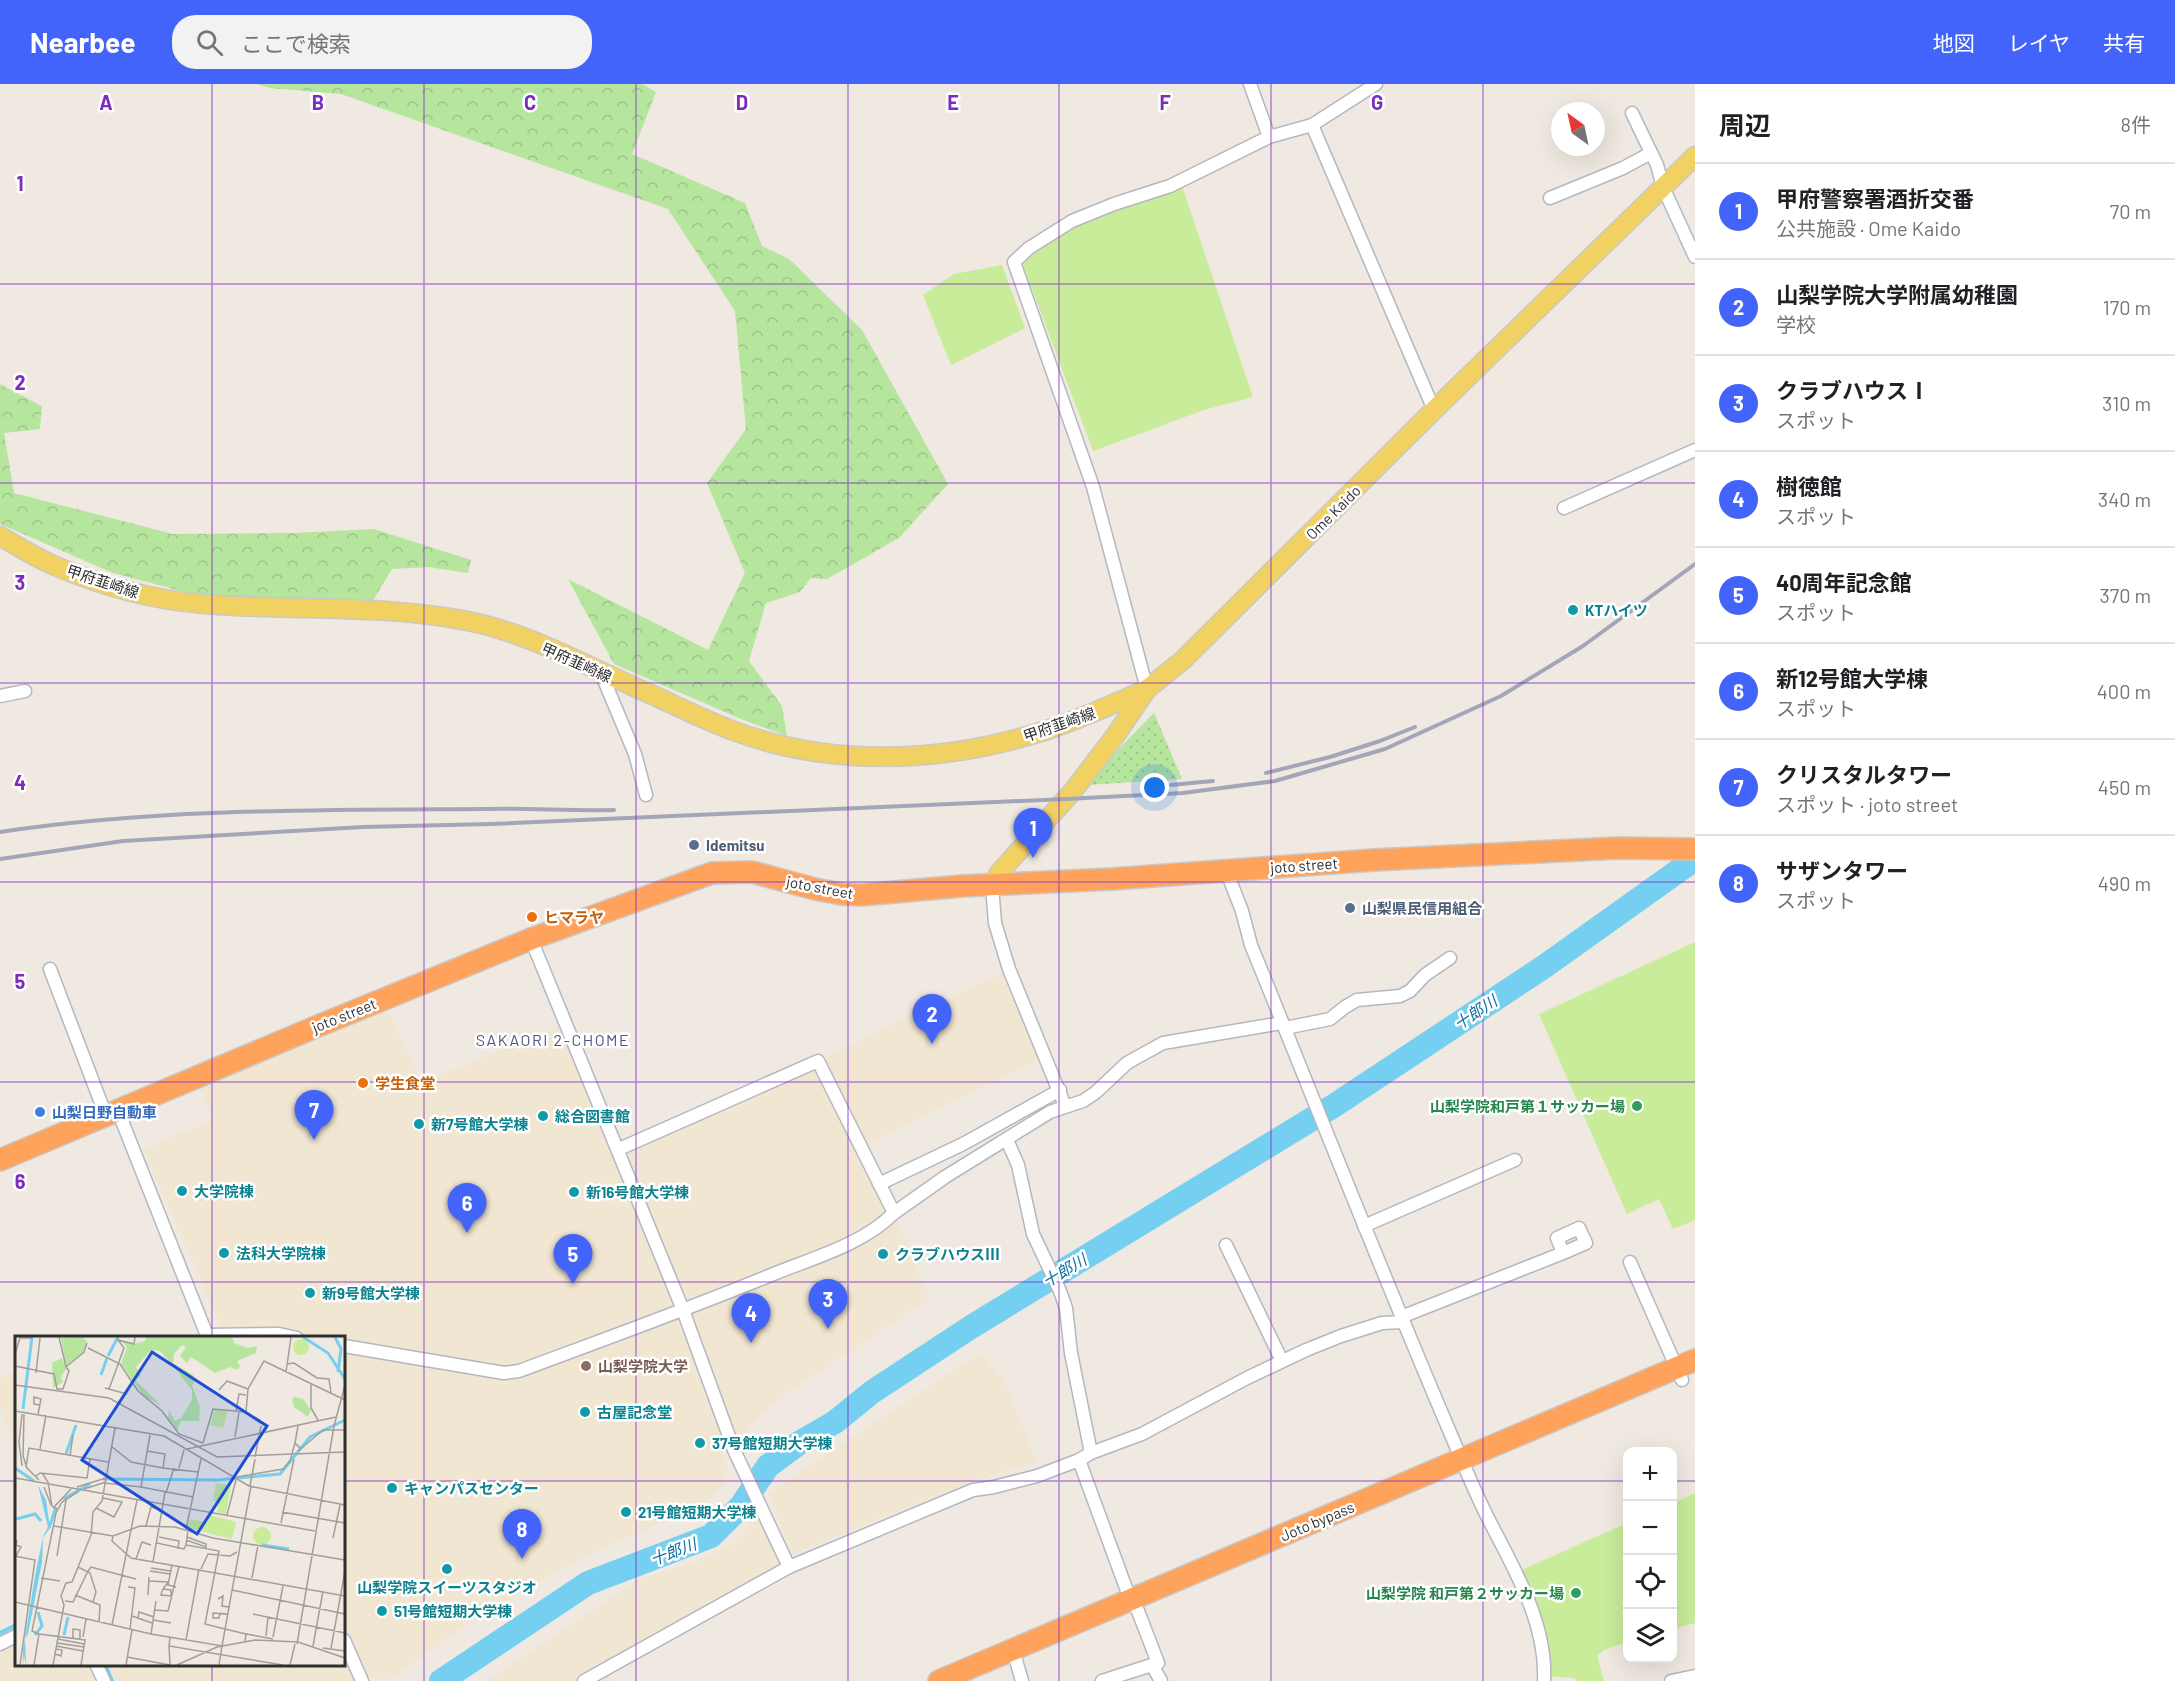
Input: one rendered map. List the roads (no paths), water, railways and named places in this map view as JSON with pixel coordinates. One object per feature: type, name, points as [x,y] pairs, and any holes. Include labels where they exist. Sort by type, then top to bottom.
[{"type":"highway","name":"joto street","points":[[0,1160],[531,939],[712,873],[752,872],[815,889],[861,895],[962,886],[1112,879],[1226,870],[1692,845]]},
{"type":"highway","name":"Joto bypass","points":[[975,1681],[1017,1665],[1134,1605],[1687,1371]]},
{"type":"highway","name":"Joto bypass","points":[[939,1681],[1017,1665]]},
{"type":"main road","name":"Ome Kaido","points":[[992,885],[999,873],[1073,791],[1147,689],[1183,660],[1434,410],[1695,156]]},
{"type":"main road","name":"甲府韮崎線","points":[[0,536],[52,565],[154,597],[202,604],[375,610],[462,620],[505,629],[735,731],[808,750],[908,757],[951,752],[1048,730],[1147,689]]},
{"type":"street","points":[[1250,84],[1269,137]]},
{"type":"street","points":[[1147,689],[1093,487],[1014,262],[1029,248],[1072,221],[1114,204],[1170,186],[1269,137],[1312,125],[1376,84]]},
{"type":"street","points":[[1632,113],[1695,257]]},
{"type":"street","points":[[1312,125],[1434,410]]},
{"type":"street","points":[[1550,198],[1623,168],[1651,153]]},
{"type":"street","points":[[1564,508],[1695,450]]},
{"type":"street","points":[[601,673],[635,754],[646,795]]},
{"type":"street","points":[[0,696],[25,691]]},
{"type":"street","points":[[1226,870],[1242,911],[1251,945],[1402,1320],[1488,1518],[1517,1572],[1543,1653],[1544,1681]]},
{"type":"street","points":[[992,885],[995,923],[1009,969],[1065,1106]]},
{"type":"street","points":[[531,939],[619,1149],[683,1310],[735,1450],[789,1567]]},
{"type":"street","points":[[345,1346],[504,1373],[519,1371],[840,1248],[881,1226],[894,1213],[945,1177],[1050,1112],[1083,1101],[1127,1063],[1163,1043],[1330,1019],[1357,1000],[1400,996],[1410,991],[1425,975],[1450,958]]},
{"type":"street","points":[[50,969],[208,1336],[279,1334],[288,1336]]},
{"type":"street","points":[[619,1149],[818,1061],[894,1213]]},
{"type":"street","points":[[879,1184],[963,1144],[1060,1090]]},
{"type":"street","points":[[1007,1140],[1018,1165],[1033,1234],[1066,1308],[1071,1353],[1091,1453]]},
{"type":"street","points":[[1364,1226],[1515,1160]]},
{"type":"street","points":[[1226,1245],[1282,1361]]},
{"type":"street","points":[[584,1681],[789,1567],[973,1490],[1037,1476],[1079,1460],[1091,1453],[1142,1434],[1282,1361],[1359,1330],[1402,1320],[1563,1253]]},
{"type":"street","points":[[1630,1262],[1687,1371]]},
{"type":"street","points":[[1079,1460],[1158,1662],[1102,1681]]},
{"type":"street","points":[[0,1644],[15,1636]]},
{"type":"street","points":[[345,1642],[362,1681]]},
{"type":"street","points":[[1152,1665],[1161,1681]]},
{"type":"street","points":[[96,1666],[104,1681]]},
{"type":"street","points":[[1671,1681],[1695,1676]]},
{"type":"waterway","name":"十郎川","points":[[441,1681],[588,1583],[711,1536],[741,1506],[768,1466],[799,1443],[835,1422],[872,1392],[971,1327],[1335,1105],[1545,966],[1695,859]]},
{"type":"waterway","points":[[0,1633],[15,1626]]},
{"type":"waterway","points":[[106,1666],[112,1681]]},
{"type":"railway","points":[[0,859],[123,841],[363,827],[490,824],[1183,793],[1275,781],[1385,749],[1501,696],[1583,646],[1695,564]]},
{"type":"railway","points":[[1266,773],[1330,757],[1415,727]]},
{"type":"railway","points":[[1171,785],[1213,781]]},
{"type":"railway","points":[[0,832],[60,824],[181,814],[364,810],[614,810]]},
{"type":"place","name":"KTハイツ","points":[[1573,610]]},
{"type":"place","name":"Idemitsu","points":[[694,845]]},
{"type":"place","name":"甲府警察署酒折交番","points":[[1033,858]]},
{"type":"place","name":"山梨県民信用組合","points":[[1350,908]]},
{"type":"place","name":"ヒマラヤ","points":[[532,917]]},
{"type":"place","name":"山梨学院大学附属幼稚園","points":[[932,1044]]},
{"type":"place","name":"学生食堂","points":[[363,1083]]},
{"type":"place","name":"山梨学院和戸第１サッカー場","points":[[1637,1106]]},
{"type":"place","name":"山梨日野自動車","points":[[40,1112]]},
{"type":"place","name":"総合図書館","points":[[543,1116]]},
{"type":"place","name":"新7号館大学棟","points":[[419,1124]]},
{"type":"place","name":"クリスタルタワー","points":[[314,1140]]},
{"type":"place","name":"大学院棟","points":[[182,1191]]},
{"type":"place","name":"新16号館大学棟","points":[[574,1192]]},
{"type":"place","name":"新12号館大学棟","points":[[467,1233]]},
{"type":"place","name":"法科大学院棟","points":[[224,1253]]},
{"type":"place","name":"クラブハウスⅢ","points":[[883,1254]]},
{"type":"place","name":"40周年記念館","points":[[573,1284]]},
{"type":"place","name":"新9号館大学棟","points":[[310,1293]]},
{"type":"place","name":"クラブハウスⅠ","points":[[828,1329]]},
{"type":"place","name":"樹徳館","points":[[751,1343]]},
{"type":"place","name":"山梨学院大学","points":[[586,1366]]},
{"type":"place","name":"古屋記念堂","points":[[585,1412]]},
{"type":"place","name":"37号館短期大学棟","points":[[700,1443]]},
{"type":"place","name":"キャンパスセンター","points":[[392,1488]]},
{"type":"place","name":"21号館短期大学棟","points":[[626,1512]]},
{"type":"place","name":"サザンタワー","points":[[522,1559]]},
{"type":"place","name":"山梨学院スイーツスタジオ","points":[[447,1569]]},
{"type":"place","name":"山梨学院 和戸第２サッカー場","points":[[1576,1593]]},
{"type":"place","name":"51号館短期大学棟","points":[[382,1611]]},
{"type":"district","name":"SAKAORI 2-CHOME","points":[[553,1039]]}]
